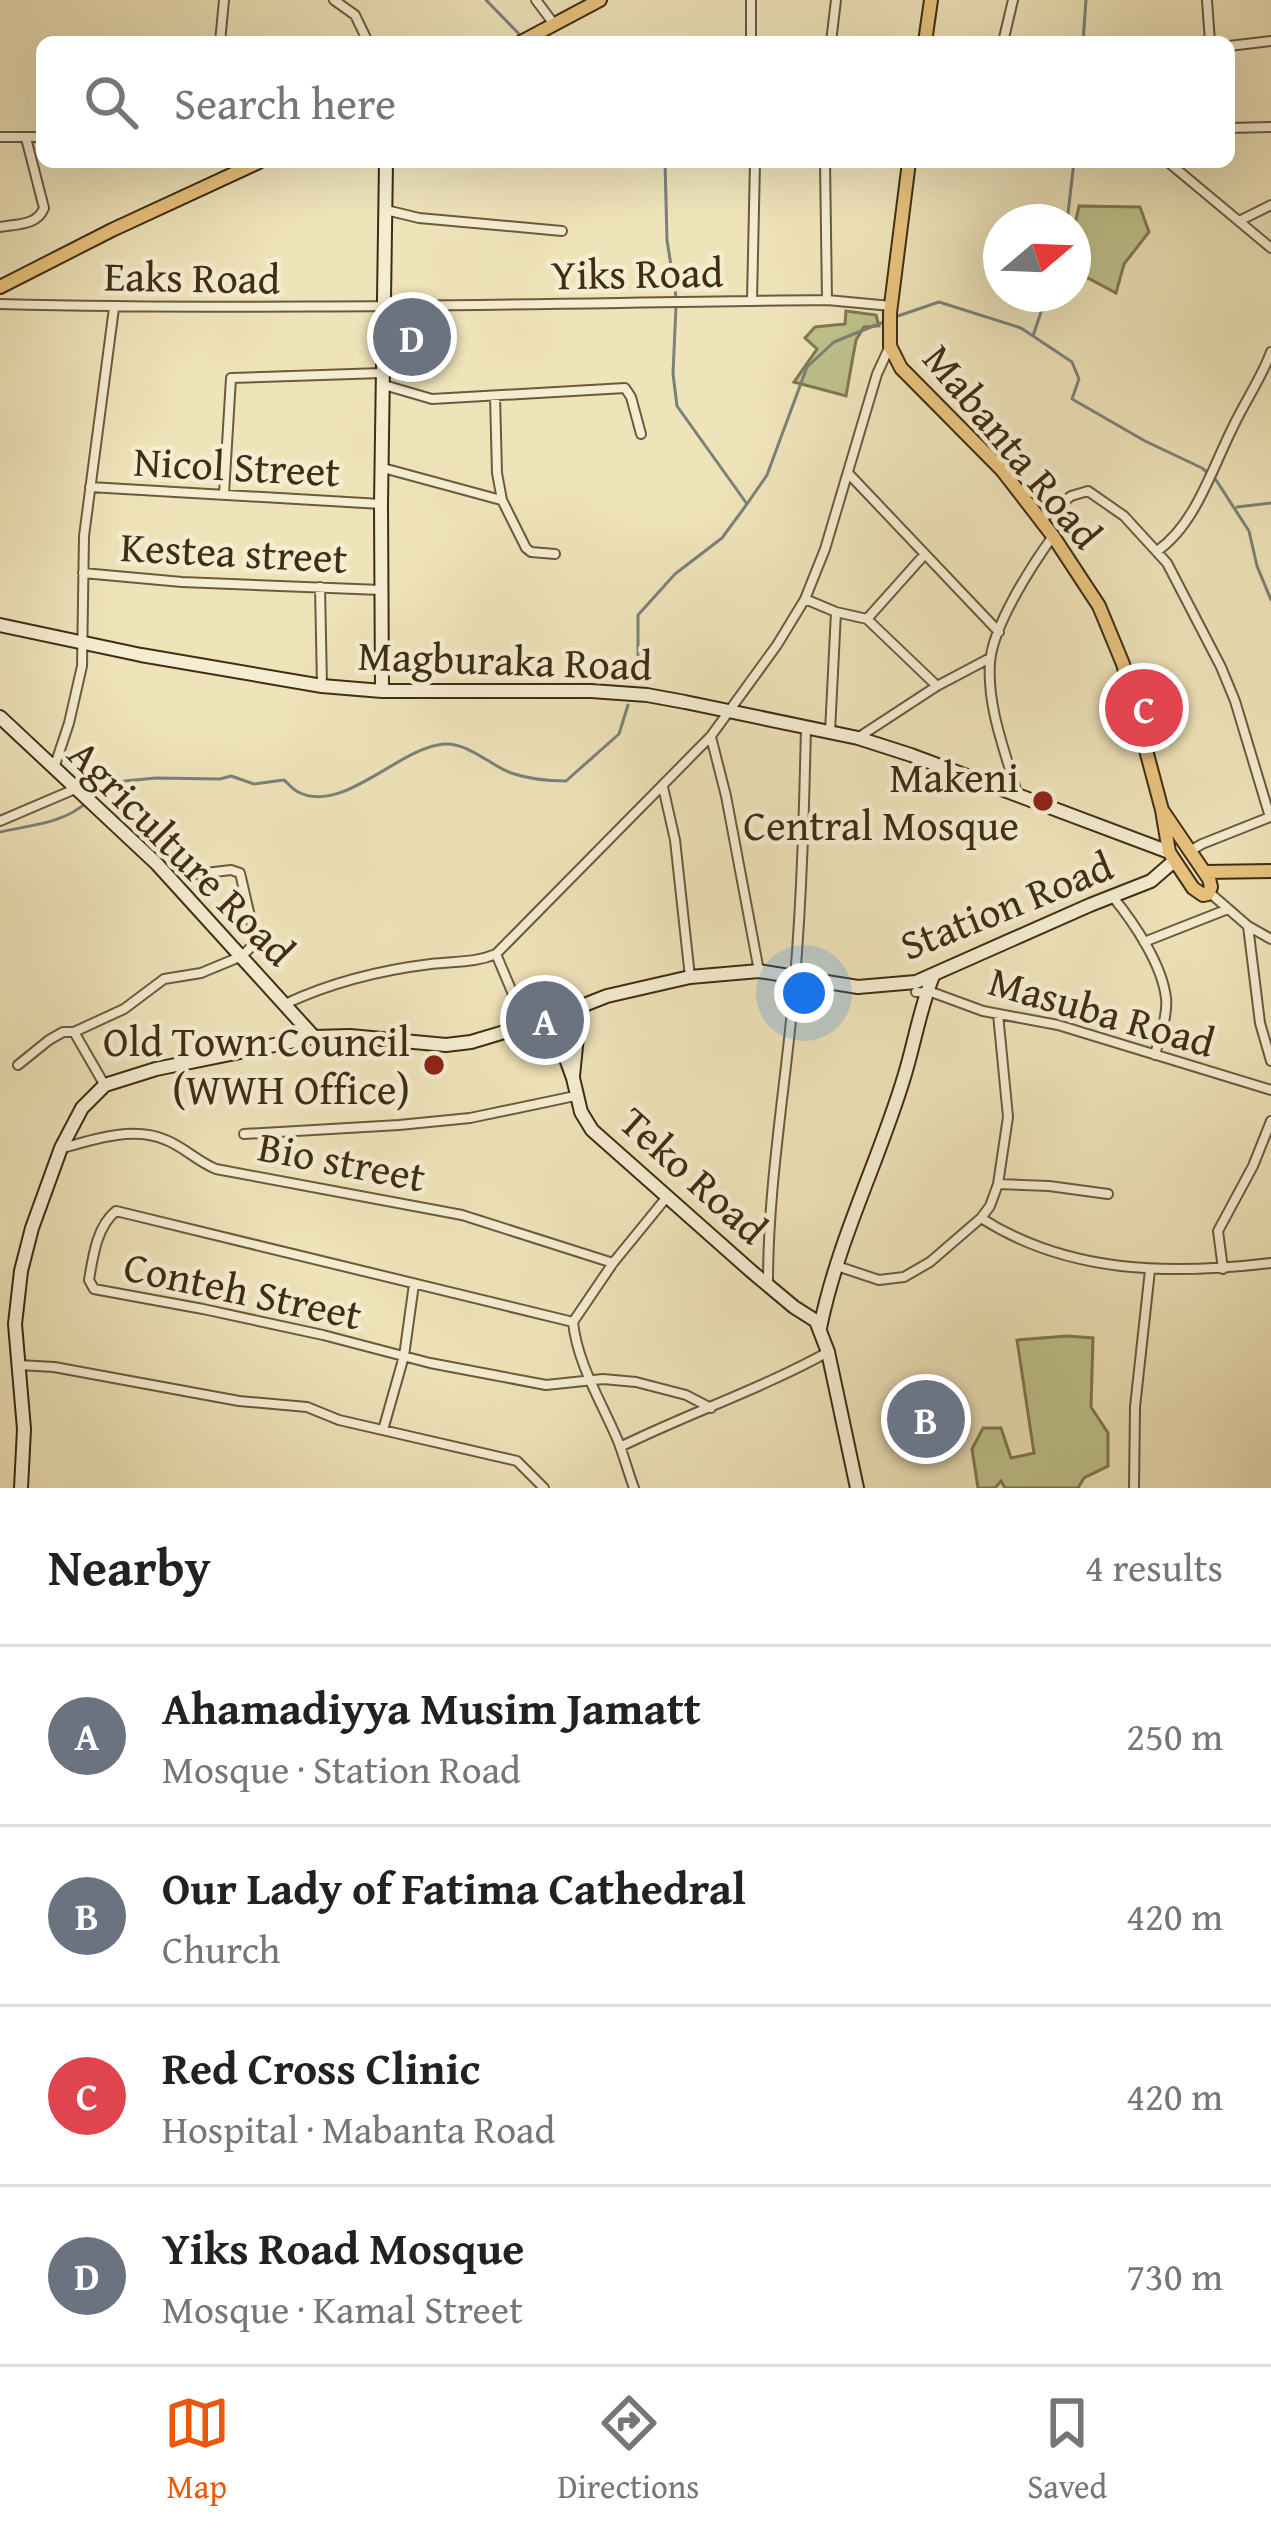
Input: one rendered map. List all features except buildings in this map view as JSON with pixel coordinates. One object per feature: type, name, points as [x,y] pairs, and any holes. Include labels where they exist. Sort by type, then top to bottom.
[{"type":"main road","points":[[533,36],[601,0]]},
{"type":"main road","points":[[926,36],[932,0]]},
{"type":"main road","points":[[3,285],[247,168]]},
{"type":"main road","name":"Mabanta Road","points":[[908,168],[890,346],[901,368],[987,453],[1042,520],[1107,620],[1162,810],[1180,848]]},
{"type":"main road","points":[[1180,848],[1205,872],[1207,891]]},
{"type":"main road","points":[[1180,848],[1185,878],[1207,891]]},
{"type":"main road","points":[[1205,872],[1271,871]]},
{"type":"main road","points":[[1207,891],[1236,873]]},
{"type":"street","points":[[221,36],[224,0]]},
{"type":"street","points":[[334,0],[355,15],[365,36]]},
{"type":"street","points":[[536,0],[555,25]]},
{"type":"street","points":[[751,0],[751,36]]},
{"type":"street","points":[[832,36],[836,0]]},
{"type":"street","points":[[1004,36],[1013,0]]},
{"type":"street","points":[[1208,0],[1210,36]]},
{"type":"street","points":[[1235,45],[1271,41]]},
{"type":"street","points":[[1235,128],[1271,127]]},
{"type":"street","points":[[0,137],[36,137]]},
{"type":"street","points":[[0,226],[30,223],[44,208],[26,137]]},
{"type":"street","points":[[224,168],[228,177]]},
{"type":"street","points":[[382,692],[386,168]]},
{"type":"street","points":[[752,301],[754,168]]},
{"type":"street","points":[[825,168],[827,300]]},
{"type":"street","points":[[1175,168],[1271,248]]},
{"type":"street","points":[[1239,221],[1271,205]]},
{"type":"street","points":[[384,210],[419,218],[562,231]]},
{"type":"street","points":[[0,268],[3,285]]},
{"type":"street","name":"Yiks Road","points":[[383,306],[827,300],[890,315]]},
{"type":"street","name":"Eaks Road","points":[[0,304],[383,306]]},
{"type":"street","points":[[54,768],[69,723],[85,643],[83,572],[90,487],[114,308]]},
{"type":"street","points":[[285,1004],[338,982],[496,954],[711,736],[805,599],[870,393],[890,346]]},
{"type":"street","points":[[1157,551],[1178,530],[1210,476],[1271,352]]},
{"type":"street","points":[[224,494],[231,377],[384,379],[432,399],[626,388],[641,434]]},
{"type":"street","points":[[495,396],[502,500],[526,548],[555,554]]},
{"type":"street","points":[[381,468],[502,500]]},
{"type":"street","points":[[848,473],[999,632]]},
{"type":"street","name":"Nicol Street","points":[[90,487],[381,505]]},
{"type":"street","points":[[1042,520],[1075,493],[1088,490],[1124,516],[1166,563],[1221,667],[1270,817],[1180,848]]},
{"type":"street","points":[[1017,793],[992,705],[990,658],[1031,566],[1053,536]]},
{"type":"street","points":[[867,619],[925,554]]},
{"type":"street","name":"Kestea street","points":[[83,572],[381,590]]},
{"type":"street","points":[[320,587],[322,686]]},
{"type":"street","points":[[805,599],[867,619],[937,686]]},
{"type":"street","points":[[830,732],[836,612]]},
{"type":"street","name":"Magburaka Road","points":[[0,625],[322,686],[382,692],[647,695],[857,738],[1136,839],[1180,848]]},
{"type":"street","points":[[857,738],[990,658]]},
{"type":"street","name":"Agriculture Road","points":[[0,717],[157,864],[314,1037]]},
{"type":"street","points":[[768,1286],[796,976],[806,728]]},
{"type":"street","points":[[711,736],[759,971]]},
{"type":"street","points":[[663,785],[675,841],[690,977]]},
{"type":"street","points":[[0,820],[79,790]]},
{"type":"street","name":"Station Road","points":[[1151,881],[1180,848]]},
{"type":"street","points":[[18,1064],[63,1032],[74,1032],[124,1009],[164,979],[200,973],[242,956],[251,947],[255,938],[240,873],[189,875]]},
{"type":"street","name":"Station Road","points":[[105,1085],[314,1037],[446,1045],[487,1038],[607,996],[690,977],[759,971],[858,987],[920,989],[933,976],[1112,895],[1151,881],[1185,878]]},
{"type":"street","points":[[1207,891],[1271,939]]},
{"type":"street","points":[[1207,891],[1207,919]]},
{"type":"street","points":[[1112,895],[1144,942],[1167,1001],[1155,1055]]},
{"type":"street","points":[[1144,942],[1228,909]]},
{"type":"street","points":[[1248,926],[1260,1023],[1271,1061]]},
{"type":"street","points":[[496,954],[526,1027]]},
{"type":"street","points":[[820,1328],[836,1266],[905,1076],[920,989]]},
{"type":"street","name":"Masuba Road","points":[[920,989],[1271,1090]]},
{"type":"street","name":"Teko Road","points":[[580,1007],[573,1078],[581,1112],[592,1130],[666,1198],[820,1328],[857,1488]]},
{"type":"street","points":[[836,1266],[878,1280],[904,1277],[930,1262],[990,1206],[1008,1118],[998,1014]]},
{"type":"street","name":"Teko Road","points":[[551,1018],[573,1078]]},
{"type":"street","points":[[21,1488],[24,1429],[7,1323],[32,1228],[62,1148],[82,1108],[105,1085],[74,1032]]},
{"type":"street","points":[[244,1134],[470,1118],[575,1096]]},
{"type":"street","points":[[1223,1269],[1218,1231],[1271,1121]]},
{"type":"street","name":"Bio street","points":[[62,1148],[105,1137],[157,1137],[216,1169],[462,1215],[613,1263]]},
{"type":"street","points":[[998,1184],[1108,1194]]},
{"type":"street","points":[[634,1488],[590,1380],[573,1322],[666,1198]]},
{"type":"street","name":"Conteh Street","points":[[573,1322],[116,1211],[96,1244],[88,1280],[94,1289],[546,1385],[590,1380],[660,1386],[711,1408]]},
{"type":"street","points":[[981,1218],[1013,1238],[1093,1263],[1150,1270],[1271,1263]]},
{"type":"street","points":[[751,1271],[769,1250]]},
{"type":"street","points":[[1134,1488],[1135,1408],[1150,1270]]},
{"type":"street","points":[[383,1430],[404,1356],[414,1284]]},
{"type":"street","points":[[802,1314],[824,1307]]},
{"type":"street","name":"Teko Road","points":[[802,1314],[827,1349]]},
{"type":"street","points":[[620,1447],[711,1408],[827,1349]]},
{"type":"street","points":[[17,1365],[54,1367],[239,1401],[307,1407],[339,1420],[517,1461],[544,1488]]},
{"type":"green space","points":[[1091,206],[1140,207],[1149,232],[1124,264],[1116,293],[1091,280]]},
{"type":"green space","points":[[846,311],[876,315],[879,326],[864,327],[856,340],[846,396],[794,382],[817,349],[805,338],[815,327],[845,324]]},
{"type":"green space","points":[[1093,1338],[1091,1407],[1108,1433],[1108,1466],[1084,1478],[1078,1488],[1005,1488],[1001,1481],[995,1488],[978,1488],[972,1449],[983,1428],[1001,1428],[1011,1458],[1034,1453],[1017,1340]]},
{"type":"waterway","points":[[486,0],[520,35]]},
{"type":"waterway","points":[[1083,36],[1086,0]]},
{"type":"waterway","points":[[665,168],[667,240],[676,297]]},
{"type":"waterway","points":[[1069,204],[1073,168]]},
{"type":"waterway","points":[[895,317],[939,302],[1021,328],[1072,362],[1079,379],[1072,399],[1216,480],[1249,531],[1271,600]]},
{"type":"waterway","points":[[676,306],[673,374],[677,406],[747,504]]},
{"type":"waterway","points":[[1033,336],[1041,312]]},
{"type":"waterway","points":[[635,682],[638,615],[675,574],[722,538],[767,475],[807,367],[834,342],[886,321]]},
{"type":"waterway","points":[[1237,507],[1271,503]]},
{"type":"waterway","points":[[94,795],[125,781],[231,776],[254,784],[284,780],[298,792],[333,795],[408,756],[444,744],[461,747],[518,775],[566,781],[619,734],[628,705]]},
{"type":"waterway","points":[[0,832],[57,819],[87,802]]},
{"type":"place","name":"Yiks Road Mosque","points":[[412,337]]},
{"type":"place","name":"Red Cross Clinic","points":[[1144,708]]},
{"type":"place","name":"Makeni Central Mosque","points":[[1043,801]]},
{"type":"place","name":"Ahamadiyya Musim Jamatt","points":[[545,1020]]},
{"type":"place","name":"Old Town Council (WWH Office)","points":[[434,1065]]},
{"type":"place","name":"Our Lady of Fatima Cathedral","points":[[926,1419]]}]
